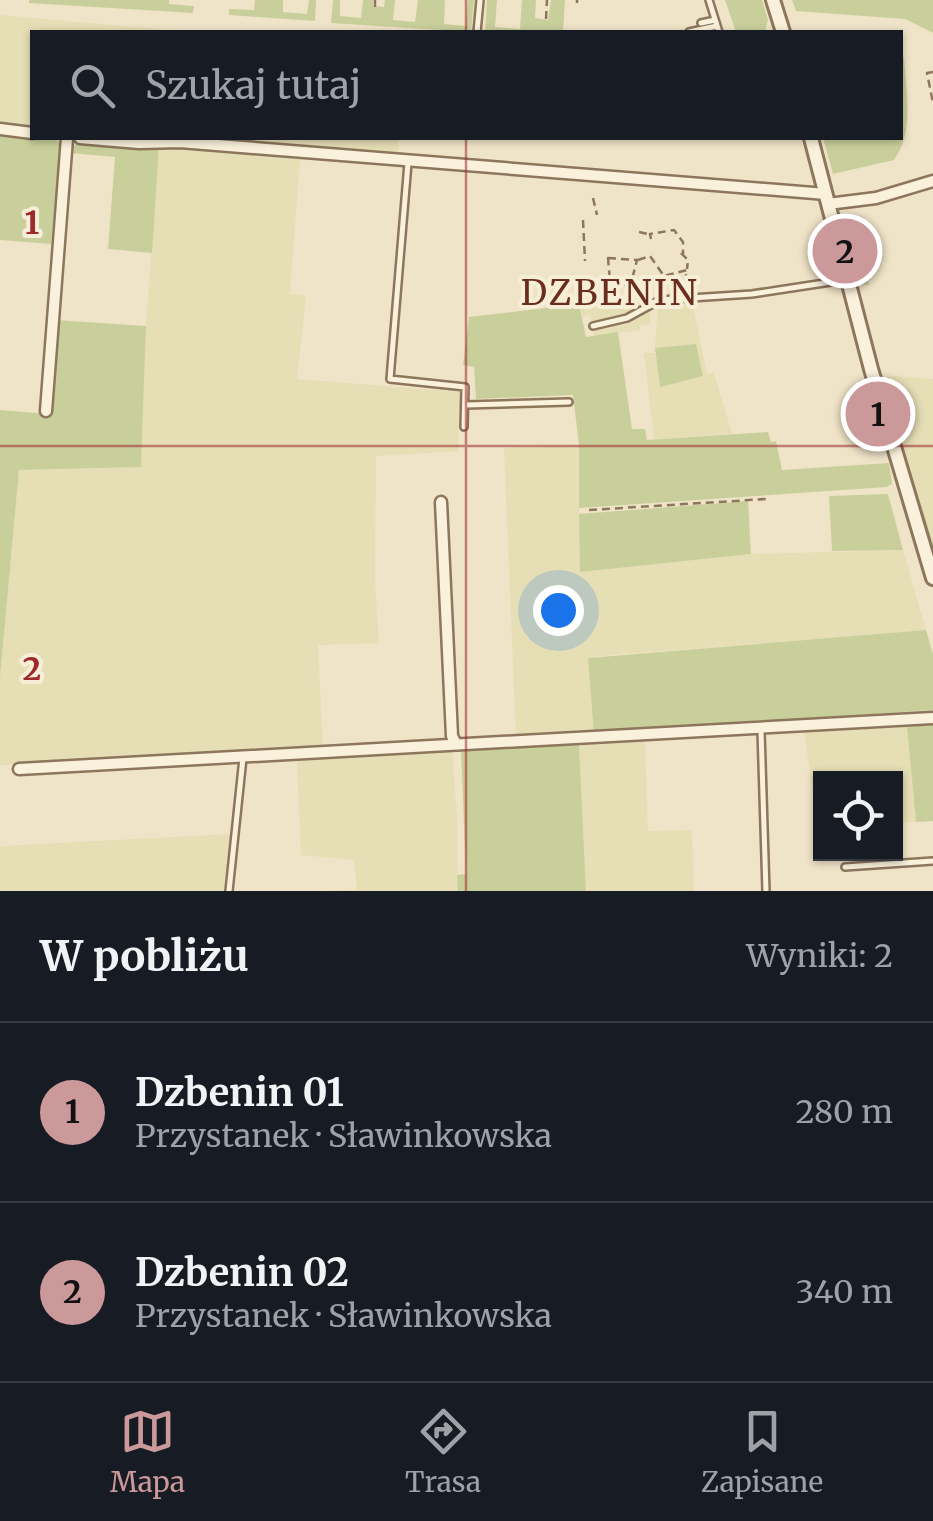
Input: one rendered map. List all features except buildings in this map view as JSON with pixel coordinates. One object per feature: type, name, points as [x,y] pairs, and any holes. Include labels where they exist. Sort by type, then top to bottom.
[{"type":"street","points":[[773,0],[782,30]]},
{"type":"street","points":[[0,129],[30,133]]},
{"type":"street","points":[[46,411],[67,140]]},
{"type":"street","points":[[104,140],[180,142],[827,199],[876,198],[933,181]]},
{"type":"street","points":[[812,140],[847,280],[933,578]]},
{"type":"street","points":[[442,502],[452,736],[456,744]]},
{"type":"street","points":[[18,770],[933,718]]},
{"type":"lane","points":[[477,30],[480,0]]},
{"type":"lane","points":[[701,23],[717,26],[709,0]]},
{"type":"lane","points":[[408,162],[390,379],[465,387],[464,427]]},
{"type":"lane","points":[[593,326],[627,318],[660,300],[752,294],[847,280]]},
{"type":"lane","points":[[466,405],[569,402]]},
{"type":"lane","points":[[761,728],[766,891]]},
{"type":"lane","points":[[229,891],[243,758]]},
{"type":"lane","points":[[845,867],[933,861]]},
{"type":"path","points":[[375,0],[375,6]]},
{"type":"path","points":[[546,20],[547,0]]},
{"type":"path","points":[[933,72],[927,73],[933,103]]},
{"type":"path","points":[[593,198],[597,215]]},
{"type":"path","points":[[584,220],[585,261]]},
{"type":"path","points":[[639,232],[650,237],[674,230],[683,242],[682,253],[688,260],[686,276],[692,282]]},
{"type":"path","points":[[637,260],[631,283],[624,286],[610,281],[608,258],[637,260],[650,256],[664,276],[686,270]]},
{"type":"path","points":[[589,510],[766,498]]},
{"type":"shaded area","points":[[0,15],[169,30],[30,30],[30,128],[0,124]]},
{"type":"shaded area","points":[[154,140],[398,140],[399,162]]},
{"type":"shaded area","points":[[159,147],[300,159],[290,294],[306,296],[297,379],[461,392],[458,451],[376,456],[375,581],[379,643],[318,645],[323,749],[0,765],[0,679],[19,470],[141,467]]},
{"type":"shaded area","points":[[648,298],[651,324],[640,326],[640,330],[594,336],[590,315],[582,316],[579,304]]},
{"type":"shaded area","points":[[692,301],[707,374],[714,373],[732,434],[654,439],[644,353],[655,353],[660,386],[696,344],[655,348],[658,303]]},
{"type":"shaded area","points":[[889,377],[933,379],[933,543],[901,439],[906,439]]},
{"type":"shaded area","points":[[579,445],[580,572],[751,554],[903,550],[926,630],[589,657],[595,732],[516,739],[504,448]]},
{"type":"shaded area","points":[[907,727],[916,822],[903,823],[903,771],[813,771],[813,793],[804,732]]},
{"type":"shaded area","points":[[645,742],[648,831],[692,830],[694,891],[586,891],[579,745]]},
{"type":"shaded area","points":[[452,749],[458,891],[317,891],[357,890],[354,860],[301,855],[297,761]]},
{"type":"shaded area","points":[[231,834],[226,891],[0,891],[0,846]]},
{"type":"green space","points":[[29,0],[169,0],[169,4],[194,6],[193,13]]},
{"type":"green space","points":[[255,0],[283,0],[283,12],[307,14],[309,0],[316,0],[315,21],[229,15],[229,9],[254,10]]},
{"type":"green space","points":[[333,0],[340,0],[340,16],[361,18],[363,0],[373,0],[373,6],[384,7],[385,0],[395,0],[393,20],[415,22],[418,0],[445,0],[444,24],[466,26],[468,0],[474,0],[471,30],[331,23]]},
{"type":"green space","points":[[487,0],[497,0],[495,27],[520,29],[522,0],[536,0],[535,18],[548,20],[551,0],[565,0],[563,30],[485,30]]},
{"type":"green space","points":[[725,0],[762,0],[768,20],[766,30],[735,30]]},
{"type":"green space","points":[[792,0],[933,0],[933,33],[905,19],[796,11]]},
{"type":"green space","points":[[904,57],[907,124],[901,149],[894,160],[833,174],[824,140],[903,140]]},
{"type":"green space","points":[[0,133],[30,136],[30,140],[56,140],[61,144],[51,244],[0,240]]},
{"type":"green space","points":[[78,140],[159,147],[152,253],[108,249],[115,157],[70,153]]},
{"type":"green space","points":[[849,214],[869,285],[852,284],[833,216]]},
{"type":"green space","points":[[579,304],[586,337],[618,332],[632,429],[645,429],[647,440],[768,432],[771,442],[776,441],[782,470],[889,463],[892,484],[579,508],[579,445],[573,395],[476,399],[474,367],[463,365],[469,317]]},
{"type":"green space","points":[[56,320],[146,326],[141,467],[19,470],[0,678],[0,410],[49,414]]},
{"type":"green space","points":[[696,344],[703,376],[660,387],[655,348]]},
{"type":"green space","points":[[889,377],[906,439],[901,440],[933,543],[933,558],[878,380]]},
{"type":"green space","points":[[888,494],[903,550],[832,551],[829,496]]},
{"type":"green space","points":[[748,501],[751,554],[580,572],[579,514]]},
{"type":"green space","points":[[926,630],[933,654],[933,710],[594,733],[588,658]]},
{"type":"green space","points":[[933,725],[933,821],[916,822],[907,727]]},
{"type":"green space","points":[[579,745],[586,891],[458,891],[457,875],[466,874],[461,752]]},
{"type":"place","name":"Dzbenin 02","points":[[845,251]]},
{"type":"place","name":"Dzbenin 01","points":[[878,414]]},
{"type":"district","name":"DZBENIN","points":[[610,293]]}]
